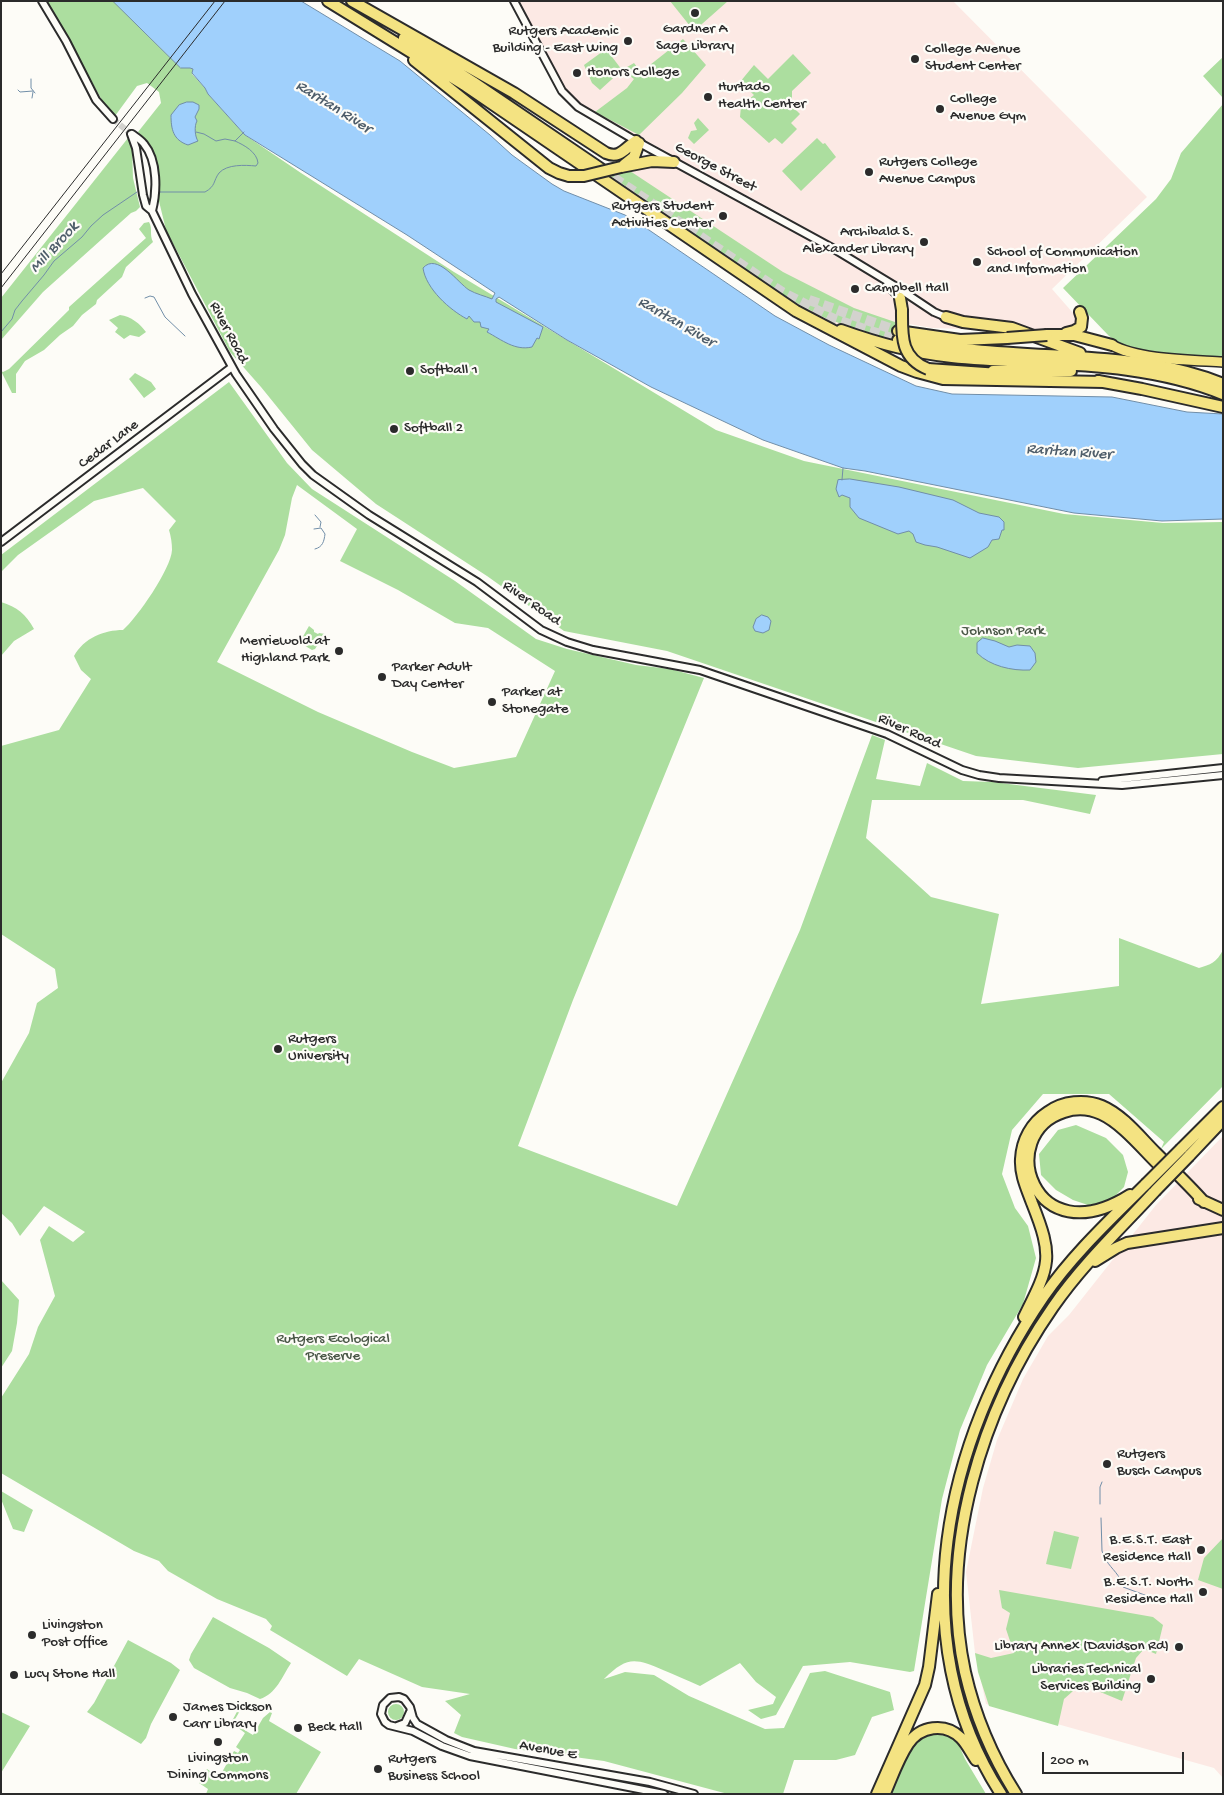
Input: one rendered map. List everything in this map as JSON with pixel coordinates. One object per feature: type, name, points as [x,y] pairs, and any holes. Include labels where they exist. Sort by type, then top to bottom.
[{"type":"highway","points":[[328,1],[480,96],[736,272],[796,311],[901,366],[930,376],[955,379],[1104,382]]},
{"type":"highway","points":[[344,1],[473,82],[601,169]]},
{"type":"highway","points":[[352,1],[514,93],[606,153],[618,155],[638,142]]},
{"type":"highway","points":[[380,32],[549,168],[559,173],[569,176],[584,176],[621,167],[635,161],[674,162]]},
{"type":"highway","points":[[635,161],[638,142]]},
{"type":"highway","points":[[900,298],[902,335],[906,349],[914,361],[928,368],[1104,382],[1223,407]]},
{"type":"highway","points":[[796,311],[826,325],[865,339],[918,352],[952,357],[1109,367],[1169,376],[1220,389]]},
{"type":"highway","points":[[1080,312],[1082,318],[1081,327],[1062,334],[960,340],[898,335],[947,347],[1102,359],[1178,368],[1220,389]]},
{"type":"highway","points":[[946,317],[962,322],[1012,328],[1072,352],[1102,359]]},
{"type":"highway","points":[[1062,334],[1112,345]]},
{"type":"highway","points":[[967,371],[1098,372],[1169,376]]},
{"type":"highway","points":[[1018,1336],[1019,1326],[1041,1284],[1047,1264],[1045,1236],[1024,1182],[1021,1162],[1023,1145],[1029,1130],[1045,1113],[1056,1107],[1076,1102],[1095,1104],[1111,1110],[1147,1143],[1204,1202]]},
{"type":"highway","points":[[1016,1794],[1000,1768],[980,1725],[965,1671],[957,1612],[960,1551],[966,1509],[974,1475],[996,1410],[1010,1380],[1030,1342],[1053,1307],[1080,1272],[1155,1191],[1223,1107]]},
{"type":"highway","points":[[1223,1120],[1185,1152],[1145,1185],[1119,1202],[1094,1212],[1077,1213],[1058,1208],[1041,1196],[1033,1183],[1029,1161],[1034,1138],[1046,1123],[1062,1113],[1078,1110],[1097,1112],[1116,1123],[1178,1184],[1193,1197],[1223,1210]]},
{"type":"highway","points":[[1001,1794],[968,1727],[950,1666],[944,1618],[944,1587],[946,1554],[956,1493],[967,1451],[985,1402],[1018,1336],[1046,1294],[1073,1260],[1145,1185]]},
{"type":"highway","points":[[1080,1272],[1105,1254],[1127,1243],[1223,1228]]},
{"type":"highway","points":[[877,1794],[925,1685],[933,1641],[940,1570],[946,1554]]},
{"type":"highway","points":[[884,1794],[910,1741],[918,1733],[931,1728],[945,1728],[958,1735],[984,1772],[991,1777]]},
{"type":"main road","points":[[1112,345],[1125,351],[1154,356],[1223,362]]},
{"type":"street","points":[[42,1],[96,100],[113,118]]},
{"type":"street","name":"George Street","points":[[514,1],[567,97],[581,109],[834,249],[934,312],[946,317]]},
{"type":"street","name":"River Road","points":[[152,211],[155,200],[155,182],[151,158],[144,144],[131,134],[136,148],[141,189],[146,206],[152,211],[188,286],[232,367],[274,429],[302,464],[313,475],[369,515],[472,579],[526,620],[553,636],[586,648],[700,670],[887,734],[962,770],[979,775],[999,778],[1122,785],[1223,776]]},
{"type":"street","points":[[878,277],[900,298]]},
{"type":"street","name":"Cedar Lane","points":[[1,542],[232,367]]},
{"type":"street","name":"River Road","points":[[1086,783],[1223,768]]},
{"type":"street","name":"Avenue E","points":[[664,1794],[482,1760],[456,1752],[422,1735],[389,1725],[383,1718],[381,1709],[390,1698],[399,1697],[407,1702],[413,1718],[423,1728],[474,1751],[650,1782],[694,1794]]},
{"type":"street","points":[[397,1726],[405,1723],[411,1712]]},
{"type":"shaded area","name":"Rutgers College Avenue Campus","points":[[517,1],[953,1],[1147,197],[1052,289],[1080,321],[1064,332],[932,328],[898,322],[898,348],[850,334],[780,299],[598,176],[661,163],[671,154],[587,110],[567,94],[554,74]]},
{"type":"shaded area","name":"Rutgers Busch Campus","points":[[1223,1136],[1223,1778],[1214,1768],[986,1704],[975,1653],[966,1572],[983,1488],[997,1440],[1023,1379],[1048,1336],[1069,1315],[1156,1205]]},
{"type":"green space","name":"Johnson Park","points":[[46,1],[113,1],[181,68],[193,69],[192,74],[245,135],[454,272],[716,430],[804,461],[1064,514],[1163,523],[1223,522],[1223,754],[1078,768],[976,756],[667,651],[564,631],[487,576],[376,504],[312,450],[230,352],[166,230],[158,197],[158,178],[151,151],[138,132],[161,103],[159,92],[147,83],[137,86],[115,116],[103,102]]},
{"type":"green space","points":[[670,1],[728,1],[694,31]]},
{"type":"green space","points":[[683,39],[706,65],[682,93],[639,135],[595,112],[627,88],[634,79],[622,70],[634,63],[641,72]]},
{"type":"green space","points":[[606,49],[622,70],[600,90],[592,83],[584,65]]},
{"type":"green space","points":[[793,54],[811,73],[792,91],[792,106],[800,114],[791,123],[797,129],[782,144],[775,138],[769,143],[740,117],[741,106],[754,95],[740,82],[754,65],[768,79]]},
{"type":"green space","points":[[1223,57],[1223,98],[1203,76]]},
{"type":"green space","points":[[1223,104],[1223,359],[1166,355],[1139,351],[1123,346],[1109,336],[1063,288],[1156,199],[1171,179],[1181,153]]},
{"type":"green space","points":[[698,118],[709,130],[694,144],[688,138],[691,131],[697,130],[694,123]]},
{"type":"green space","points":[[128,138],[132,149],[133,178],[140,207],[43,292],[1,340],[1,298]]},
{"type":"green space","points":[[817,138],[823,144],[825,143],[836,157],[801,191],[782,171]]},
{"type":"green space","points":[[630,171],[783,272],[854,308],[895,322],[895,344],[823,317],[780,294],[611,176]]},
{"type":"green space","points":[[149,222],[153,242],[126,267],[122,277],[73,326],[44,350],[25,361],[16,374],[16,393],[12,393],[1,371],[9,369],[69,310],[69,307],[146,238],[139,229],[144,223]]},
{"type":"green space","points":[[120,315],[135,321],[146,332],[139,337],[130,335],[124,339],[115,332],[118,328],[109,320]]},
{"type":"green space","points":[[135,373],[151,382],[156,389],[144,398],[129,379]]},
{"type":"green space","name":"Rutgers Ecological Preserve","points":[[229,382],[287,463],[312,489],[455,581],[536,639],[567,649],[636,665],[670,669],[704,678],[573,1000],[518,1146],[677,1206],[800,930],[872,735],[885,740],[876,779],[920,786],[927,763],[963,781],[993,782],[1096,795],[1090,814],[1023,800],[872,800],[866,838],[931,897],[999,914],[981,1004],[1119,986],[1119,938],[1199,968],[1213,962],[1223,950],[1223,1086],[1161,1149],[1164,1142],[1109,1094],[1043,1094],[1012,1130],[1002,1174],[1015,1208],[1028,1226],[1036,1258],[1023,1304],[987,1365],[960,1430],[942,1499],[914,1671],[910,1672],[850,1662],[803,1666],[776,1715],[761,1719],[748,1710],[773,1704],[776,1697],[756,1682],[740,1663],[700,1686],[645,1663],[632,1661],[619,1666],[604,1679],[625,1672],[654,1675],[689,1696],[765,1729],[784,1728],[810,1673],[825,1671],[890,1692],[894,1710],[872,1717],[855,1755],[836,1760],[794,1760],[783,1794],[728,1794],[604,1761],[515,1749],[462,1737],[454,1733],[461,1715],[445,1701],[470,1694],[422,1687],[359,1659],[347,1676],[270,1630],[272,1626],[266,1619],[217,1599],[168,1571],[159,1561],[134,1551],[1,1473],[1,1398],[29,1354],[38,1327],[55,1296],[40,1240],[49,1226],[73,1242],[85,1232],[44,1206],[20,1236],[12,1223],[1,1213],[1,1083],[29,1033],[37,1003],[58,988],[55,969],[1,934],[1,746],[59,730],[91,679],[81,670],[74,656],[83,644],[95,636],[123,630],[136,615],[166,569],[172,550],[169,530],[176,521],[143,488],[94,501],[18,555],[1,572],[1,555]],"holes":[[[297,485],[357,529],[340,561],[398,590],[455,623],[488,628],[555,671],[516,757],[454,768],[318,712],[217,662],[279,550],[285,535],[292,498]]]},
{"type":"green space","points":[[1,602],[12,606],[20,612],[28,619],[34,629],[14,641],[1,656]]},
{"type":"green space","points":[[309,626],[318,634],[325,634],[315,649],[312,650],[302,644],[301,640]]},
{"type":"green space","points":[[1076,1125],[1106,1138],[1123,1155],[1128,1172],[1124,1187],[1110,1201],[1088,1205],[1073,1200],[1056,1190],[1041,1175],[1039,1154],[1058,1130]]},
{"type":"green space","points":[[1,1280],[19,1300],[12,1351],[1,1368]]},
{"type":"green space","points":[[1,1491],[33,1510],[24,1532],[13,1529],[1,1499]]},
{"type":"green space","points":[[1054,1531],[1079,1537],[1071,1569],[1046,1564]]},
{"type":"green space","points":[[1223,1538],[1223,1589],[1198,1580],[1204,1558]]},
{"type":"green space","points":[[999,1590],[1153,1617],[1163,1625],[1156,1654],[1144,1649],[1136,1658],[1122,1701],[1081,1684],[1064,1699],[1058,1726],[989,1706],[978,1672],[975,1653],[991,1658],[1014,1653],[1006,1629],[1010,1613],[1002,1608]]},
{"type":"green space","points":[[213,1617],[269,1648],[291,1663],[278,1684],[266,1697],[260,1699],[230,1688],[194,1668],[189,1660],[191,1654]]},
{"type":"green space","points":[[128,1640],[171,1663],[180,1670],[151,1724],[146,1738],[141,1744],[87,1712],[94,1703]]},
{"type":"green space","points":[[393,1704],[399,1704],[404,1709],[402,1718],[393,1720],[388,1715],[388,1709]]},
{"type":"green space","points":[[239,1708],[241,1709],[234,1721],[237,1723],[236,1725],[253,1735],[263,1718],[270,1712],[272,1713],[269,1721],[321,1752],[296,1794],[206,1794],[208,1789],[199,1783],[207,1769],[217,1776],[219,1773],[221,1774],[234,1751],[238,1753],[240,1750],[236,1747],[245,1733],[233,1724],[234,1722],[232,1721]]},
{"type":"green space","points":[[1,1712],[30,1726],[1,1773]]},
{"type":"green space","points":[[930,1734],[950,1736],[958,1743],[965,1759],[986,1794],[890,1794],[900,1768],[910,1750],[922,1737]]},
{"type":"water","name":"Raritan River","points":[[113,1],[301,1],[400,61],[512,155],[552,184],[564,191],[625,215],[775,316],[829,345],[916,386],[952,394],[1112,397],[1187,412],[1223,414],[1223,519],[1162,521],[1074,513],[843,468],[763,440],[651,387],[567,340],[499,297],[496,299],[496,302],[543,327],[539,339],[537,338],[532,347],[526,348],[509,344],[487,332],[489,329],[481,327],[480,322],[474,322],[469,316],[467,319],[446,304],[429,284],[423,268],[429,264],[441,266],[469,290],[492,299],[495,293],[407,235],[245,135],[208,94],[192,73],[193,69],[181,68]]},
{"type":"water","points":[[187,102],[199,105],[195,117],[198,141],[188,145],[176,137],[172,129],[171,120],[171,115],[179,105]]},
{"type":"water","points":[[850,479],[899,487],[953,500],[979,513],[999,517],[1004,522],[1004,530],[1002,530],[999,539],[992,540],[988,547],[970,558],[925,545],[916,542],[913,534],[909,531],[898,534],[859,518],[850,507],[850,498],[842,495],[839,497],[836,489],[838,480]]},
{"type":"water","points":[[762,615],[768,617],[771,621],[769,630],[763,633],[755,631],[753,627],[756,619]]},
{"type":"water","points":[[983,638],[1009,647],[1017,645],[1030,646],[1035,653],[1036,662],[1030,670],[1016,670],[988,661],[977,653],[977,643]]},
{"type":"waterway","points":[[31,79],[31,88],[35,93]]},
{"type":"waterway","points":[[18,90],[20,92],[33,91]]},
{"type":"waterway","points":[[32,98],[33,92]]},
{"type":"waterway","points":[[196,132],[216,141],[225,139],[235,141],[244,132]]},
{"type":"waterway","name":"Mill Brook","points":[[158,192],[205,192],[211,188],[222,170],[236,166],[256,166],[258,163],[253,152],[235,141]]},
{"type":"waterway","name":"Mill Brook","points":[[1,332],[12,319],[15,310],[54,261],[82,237],[103,215],[137,192]]},
{"type":"waterway","points":[[145,298],[154,297],[165,317],[185,336]]},
{"type":"waterway","points":[[842,480],[843,468]]},
{"type":"waterway","points":[[315,515],[321,522],[320,527]]},
{"type":"waterway","points":[[314,529],[321,528],[325,534],[324,541],[315,549]]},
{"type":"waterway","points":[[1100,1504],[1100,1487],[1102,1482]]},
{"type":"waterway","points":[[1101,1518],[1102,1551],[1104,1556]]},
{"type":"waterway","points":[[1106,1560],[1118,1575],[1123,1587],[1161,1601]]},
{"type":"tunnel","points":[[113,119],[131,134]]},
{"type":"tunnel","points":[[601,169],[782,292],[834,319],[898,340]]},
{"type":"tunnel","points":[[809,300],[898,331]]},
{"type":"railway","points":[[1,274],[215,1]]},
{"type":"railway","points":[[1,288],[225,1]]},
{"type":"place","name":"Gardner A Sage Library","points":[[695,13]]},
{"type":"place","name":"Rutgers Academic Building - East Wing","points":[[628,41]]},
{"type":"place","name":"College Avenue Student Center","points":[[915,59]]},
{"type":"place","name":"Honors College","points":[[577,73]]},
{"type":"place","name":"Hurtado Health Center","points":[[708,97]]},
{"type":"place","name":"College Avenue Gym","points":[[940,109]]},
{"type":"place","name":"Rutgers College Avenue Campus","points":[[869,172]]},
{"type":"place","name":"Rutgers Student Activities Center","points":[[723,216]]},
{"type":"place","name":"Archibald S. Alexander Library","points":[[924,242]]},
{"type":"place","name":"School of Communication and Information","points":[[977,262]]},
{"type":"place","name":"Campbell Hall","points":[[855,289]]},
{"type":"place","name":"Softball 1","points":[[410,371]]},
{"type":"place","name":"Softball 2","points":[[394,429]]},
{"type":"place","name":"Merriewold at Highland Park","points":[[339,651]]},
{"type":"place","name":"Parker Adult Day Center","points":[[382,677]]},
{"type":"place","name":"Parker at Stonegate","points":[[492,702]]},
{"type":"place","name":"Rutgers University","points":[[278,1049]]},
{"type":"place","name":"Rutgers Busch Campus","points":[[1107,1464]]},
{"type":"place","name":"B.E.S.T. East Residence Hall","points":[[1201,1550]]},
{"type":"place","name":"B.E.S.T. North Residence Hall","points":[[1203,1592]]},
{"type":"place","name":"Livingston Post Office","points":[[32,1635]]},
{"type":"place","name":"Library Annex (Davidson Rd)","points":[[1179,1647]]},
{"type":"place","name":"Lucy Stone Hall","points":[[14,1675]]},
{"type":"place","name":"Libraries Technical Services Building","points":[[1151,1679]]},
{"type":"place","name":"James Dickson Carr Library","points":[[173,1717]]},
{"type":"place","name":"Beck Hall","points":[[298,1728]]},
{"type":"place","name":"Livingston Dining Commons","points":[[218,1742]]},
{"type":"place","name":"Rutgers Business School","points":[[378,1769]]}]
